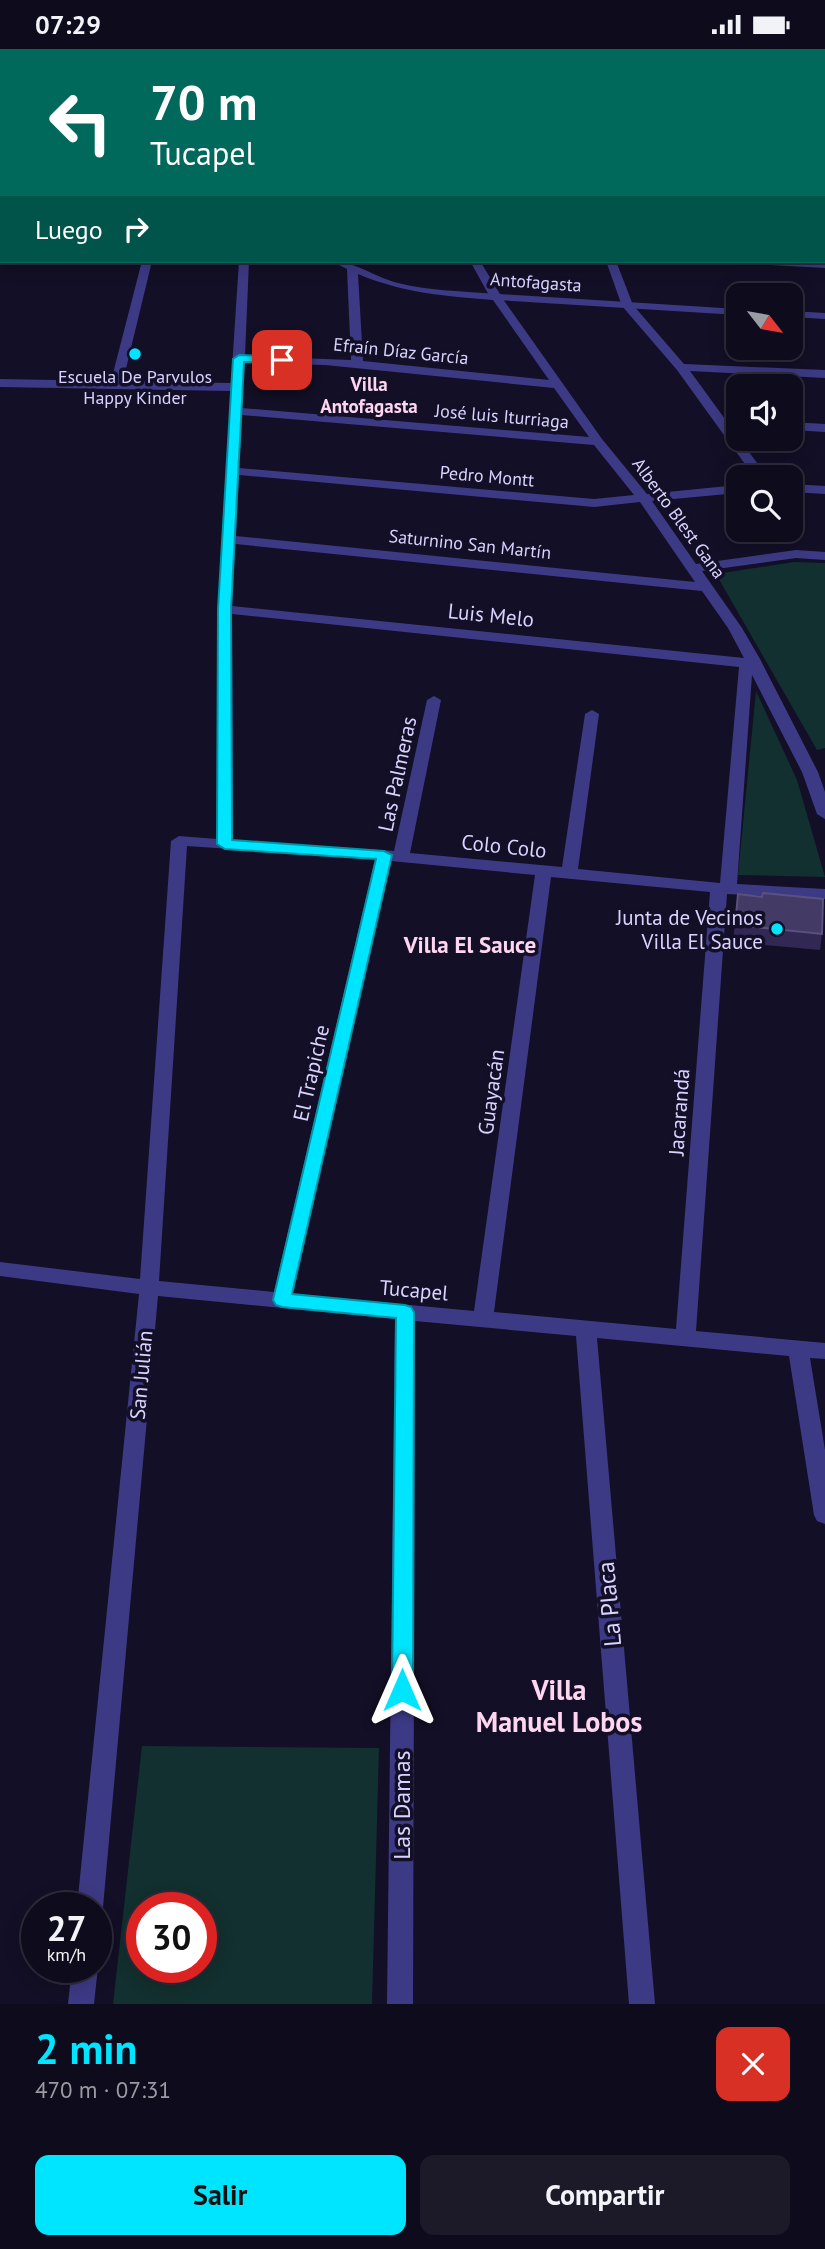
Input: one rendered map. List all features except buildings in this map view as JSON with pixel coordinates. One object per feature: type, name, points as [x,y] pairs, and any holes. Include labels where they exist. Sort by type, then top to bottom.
[{"type":"street","points":[[116,385],[146,263]]},
{"type":"street","points":[[225,844],[225,609],[244,263]]},
{"type":"street","name":"Antofagasta","points":[[341,263],[393,285],[432,292],[726,310]]},
{"type":"street","name":"Alberto Blest Gana","points":[[476,263],[496,297],[598,442],[643,498],[707,587],[749,661],[818,768],[825,814]]},
{"type":"street","points":[[612,263],[628,306],[681,367],[753,465]]},
{"type":"street","points":[[788,263],[825,265]]},
{"type":"street","points":[[352,268],[357,364]]},
{"type":"street","points":[[803,315],[825,316]]},
{"type":"street","name":"Efraín Díaz García","points":[[239,359],[357,364],[559,385]]},
{"type":"street","points":[[681,367],[825,374]]},
{"type":"street","points":[[0,383],[237,387]]},
{"type":"street","name":"José luis Iturriaga","points":[[236,411],[598,442]]},
{"type":"street","points":[[722,421],[726,421]]},
{"type":"street","points":[[803,427],[825,428]]},
{"type":"street","name":"Pedro Montt","points":[[232,471],[594,503],[726,490]]},
{"type":"street","points":[[803,489],[825,490]]},
{"type":"street","name":"Saturnino San Martín","points":[[229,539],[707,587]]},
{"type":"street","points":[[694,568],[796,554],[825,556]]},
{"type":"street","name":"Luis Melo","points":[[225,609],[749,661]]},
{"type":"street","name":"Jacarandá","points":[[685,1338],[723,889],[749,661]]},
{"type":"street","name":"Las Palmeras","points":[[393,856],[434,700]]},
{"type":"street","points":[[569,873],[592,714]]},
{"type":"street","name":"Colo Colo","points":[[179,841],[393,856],[723,889],[825,894]]},
{"type":"street","name":"San Julián","points":[[91,1892],[149,1288],[179,841]]},
{"type":"street","name":"El Trapiche","points":[[282,1300],[393,856]]},
{"type":"street","name":"Guayacán","points":[[483,1319],[544,871]]},
{"type":"street","name":"Tucapel","points":[[0,1269],[149,1288],[825,1351]]},
{"type":"street","name":"Las Damas","points":[[400,2004],[405,1312]]},
{"type":"street","name":"La Placa","points":[[586,1329],[642,2004]]},
{"type":"street","points":[[798,1349],[825,1515]]},
{"type":"street","points":[[81,2004],[83,1983]]},
{"type":"green space","points":[[794,562],[825,563],[825,748],[817,750],[716,574]]},
{"type":"green space","points":[[756,691],[797,780],[825,877],[738,875]]},
{"type":"green space","points":[[142,1746],[379,1748],[372,2004],[113,2004]]},
{"type":"place","name":"Escuela De Parvulos Happy Kinder","points":[[135,354]]},
{"type":"place","name":"Junta de Vecinos Villa El Sauce","points":[[777,929]]},
{"type":"district","name":"Villa Antofagasta","points":[[369,395]]},
{"type":"district","name":"Villa El Sauce","points":[[470,944]]},
{"type":"district","name":"Villa Manuel Lobos","points":[[559,1705]]},
{"type":"route","points":[[282,360],[239,359],[225,609],[225,844],[384,855],[282,1300],[405,1312],[402,1690]]}]
